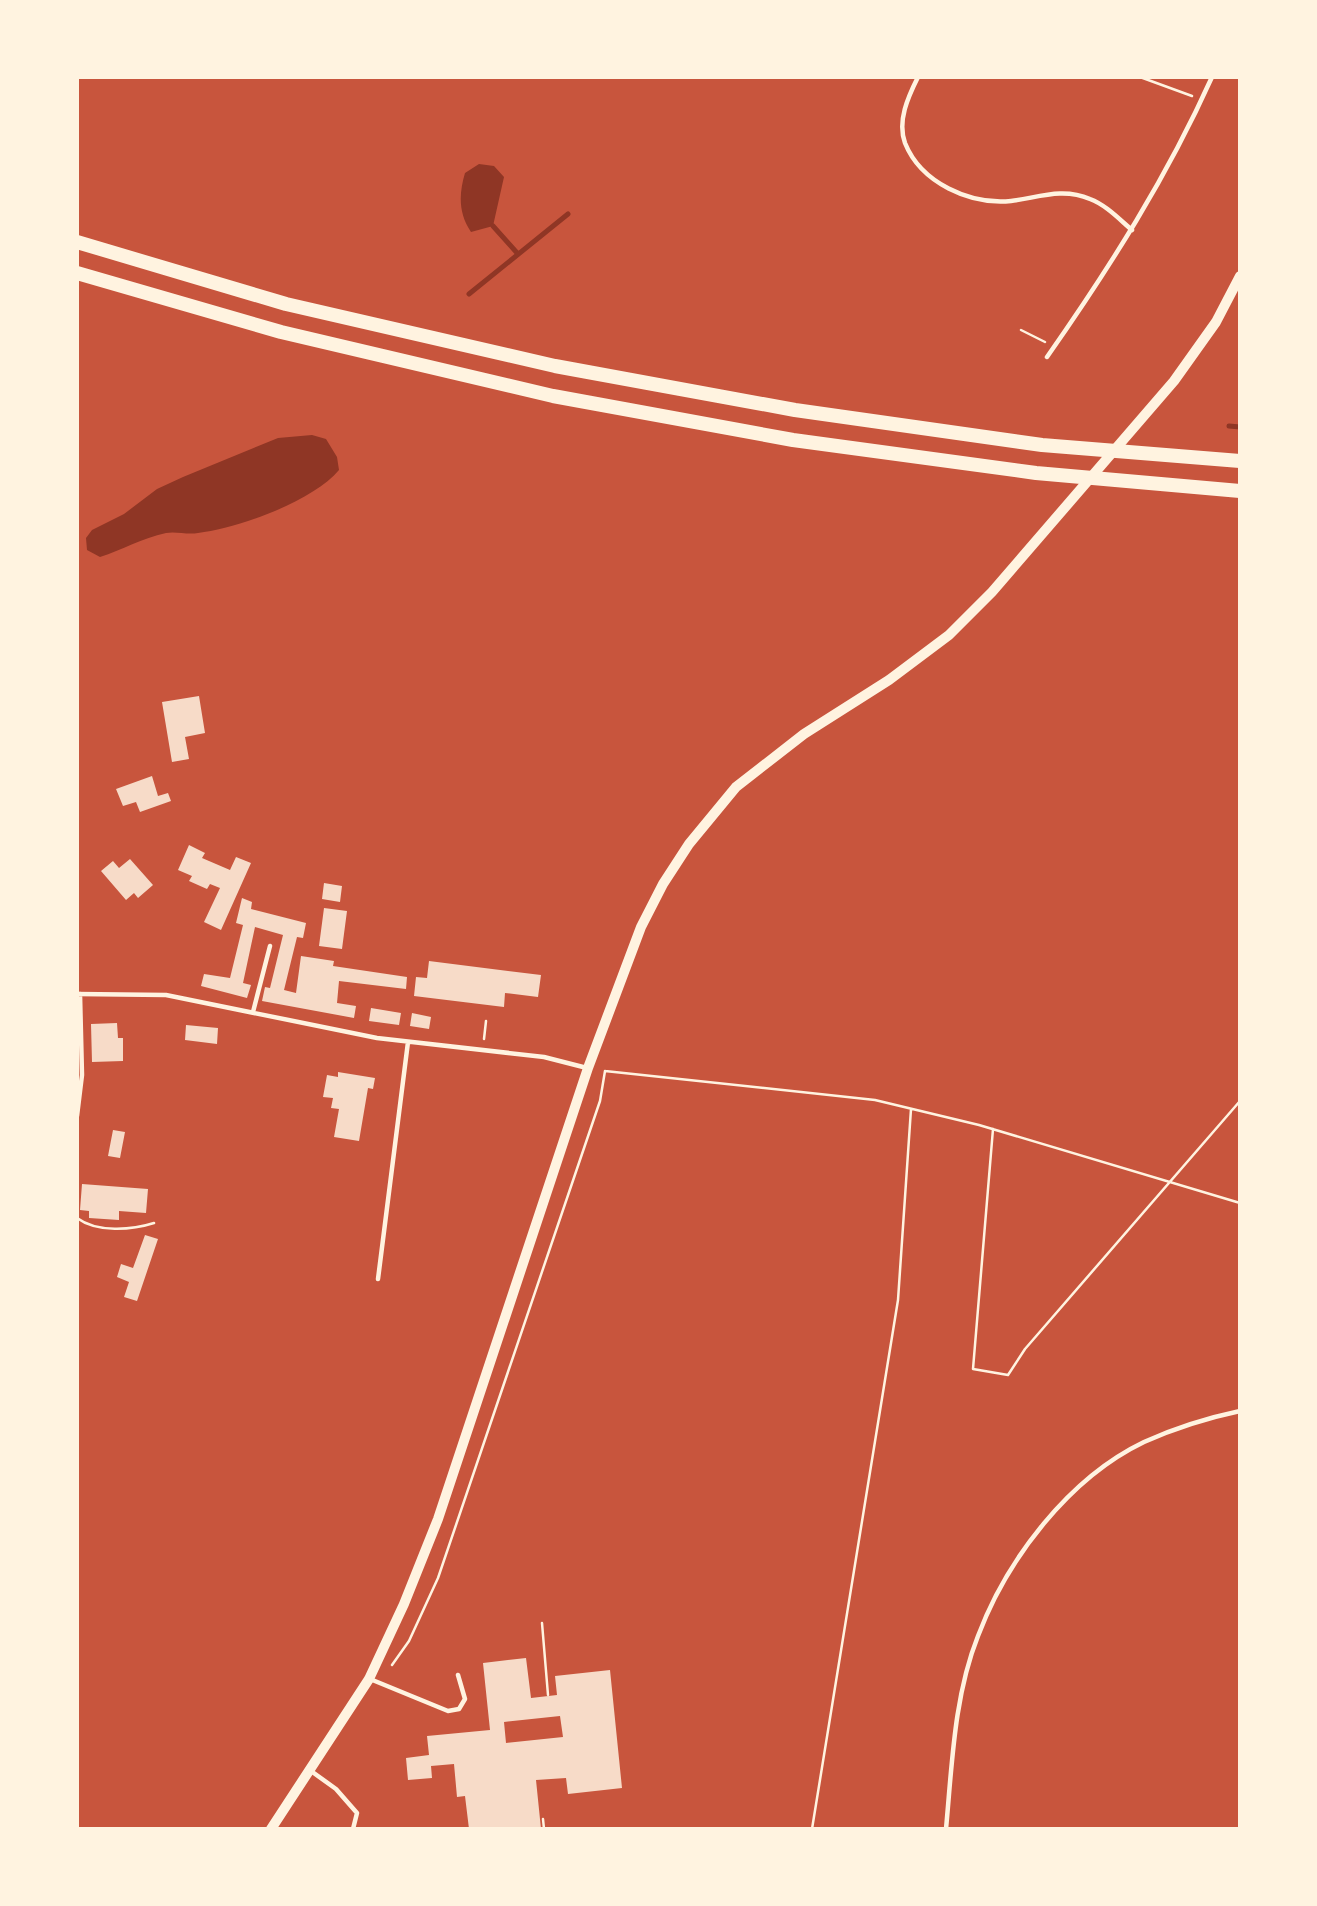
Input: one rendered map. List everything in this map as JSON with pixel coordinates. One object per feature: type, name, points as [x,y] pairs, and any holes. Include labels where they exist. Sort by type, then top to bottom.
[{"type":"highway","points":[[77,242],[286,304],[555,366],[836,416],[1042,444],[1240,461]]},
{"type":"highway","points":[[77,273],[281,332],[553,396],[820,443],[1036,473],[1240,491]]},
{"type":"street","points":[[271,1829],[369,1679],[438,1519],[587,1068],[641,927],[663,884],[689,844],[736,787],[804,734],[889,680],[949,635],[992,592],[1174,381],[1216,322],[1240,276]]},
{"type":"lane","points":[[918,77],[905,104],[905,142],[929,178],[947,189],[982,198],[1010,201],[1036,194],[1089,198],[1132,230]]},
{"type":"lane","points":[[1047,357],[1132,230],[1172,162],[1212,77]]},
{"type":"lane","points":[[253,1012],[270,946]]},
{"type":"lane","points":[[77,1116],[82,1075],[79,994],[157,993],[408,1042],[544,1057],[587,1068]]},
{"type":"lane","points":[[378,1279],[408,1042]]},
{"type":"lane","points":[[946,1829],[954,1737],[977,1636],[1004,1582],[1038,1532],[1089,1478],[1142,1443],[1196,1421],[1240,1411]]},
{"type":"lane","points":[[369,1679],[448,1711],[459,1709],[465,1699],[458,1675]]},
{"type":"lane","points":[[311,1770],[351,1804],[357,1813],[353,1829]]},
{"type":"path","points":[[1140,77],[1202,100]]},
{"type":"path","points":[[1155,77],[1158,82]]},
{"type":"path","points":[[1021,330],[1055,346]]},
{"type":"path","points":[[483,1050],[486,1021]]},
{"type":"path","points":[[587,1068],[875,1100],[993,1129],[1240,1203]]},
{"type":"path","points":[[993,1129],[973,1369],[1008,1375],[1026,1349],[1240,1101]]},
{"type":"path","points":[[812,1829],[898,1300],[911,1109]]},
{"type":"path","points":[[77,1218],[112,1229],[154,1223]]},
{"type":"path","points":[[542,1623],[548,1695]]},
{"type":"path","points":[[543,1819],[544,1829]]},
{"type":"shaded area","points":[[479,164],[494,166],[504,177],[493,226],[471,232],[462,210],[462,188],[465,173]]},
{"type":"shaded area","points":[[312,435],[326,439],[337,457],[339,470],[327,482],[293,503],[233,526],[194,533],[166,533],[100,557],[87,550],[86,538],[92,530],[124,514],[157,489],[278,438]]},
{"type":"building","points":[[199,696],[205,733],[185,737],[189,759],[172,762],[162,702]]},
{"type":"building","points":[[152,776],[158,796],[168,793],[171,801],[140,812],[136,802],[123,806],[116,789]]},
{"type":"building","points":[[189,845],[205,853],[202,858],[230,870],[236,857],[251,863],[221,930],[204,922],[220,888],[210,884],[207,889],[189,881],[192,876],[178,870]]},
{"type":"building","points":[[130,859],[153,885],[138,898],[134,893],[126,900],[101,871],[113,861],[119,868]]},
{"type":"building","points":[[324,883],[342,886],[340,902],[322,899]]},
{"type":"building","points":[[242,898],[252,902],[251,909],[306,923],[303,938],[297,937],[284,990],[296,993],[301,956],[334,961],[333,966],[407,977],[406,989],[339,981],[337,1003],[356,1006],[354,1018],[262,1001],[265,987],[270,988],[283,935],[255,927],[243,983],[251,985],[247,998],[201,986],[204,974],[230,978],[243,925],[236,923]]},
{"type":"building","points":[[324,908],[347,911],[342,949],[319,946]]},
{"type":"building","points":[[429,961],[541,975],[538,997],[505,993],[504,1007],[414,996],[416,977],[427,978]]},
{"type":"building","points":[[371,1008],[401,1013],[399,1025],[369,1021]]},
{"type":"building","points":[[412,1013],[431,1017],[429,1029],[410,1026]]},
{"type":"building","points":[[117,1023],[118,1038],[123,1038],[123,1061],[92,1062],[91,1024]]},
{"type":"building","points":[[186,1025],[218,1028],[217,1044],[185,1040]]},
{"type":"building","points":[[338,1072],[375,1078],[373,1089],[368,1088],[359,1141],[334,1137],[339,1109],[331,1108],[333,1098],[323,1097],[327,1075],[338,1077]]},
{"type":"building","points":[[113,1130],[125,1132],[120,1158],[108,1156]]},
{"type":"building","points":[[82,1184],[148,1189],[146,1213],[119,1211],[119,1220],[89,1218],[89,1211],[80,1210]]},
{"type":"building","points":[[145,1235],[158,1239],[137,1301],[124,1297],[129,1282],[117,1277],[121,1264],[133,1268]]},
{"type":"building","points":[[526,1658],[531,1698],[557,1695],[555,1676],[610,1670],[622,1788],[568,1794],[566,1778],[536,1780],[541,1829],[469,1829],[465,1796],[457,1797],[454,1764],[431,1766],[432,1778],[408,1780],[406,1758],[429,1755],[427,1736],[490,1730],[483,1663]],"holes":[[[560,1716],[563,1737],[506,1743],[504,1722]]]},
{"type":"waterway","points":[[469,294],[568,214]]},
{"type":"waterway","points":[[493,226],[518,254]]},
{"type":"waterway","points":[[1229,426],[1240,427]]}]
